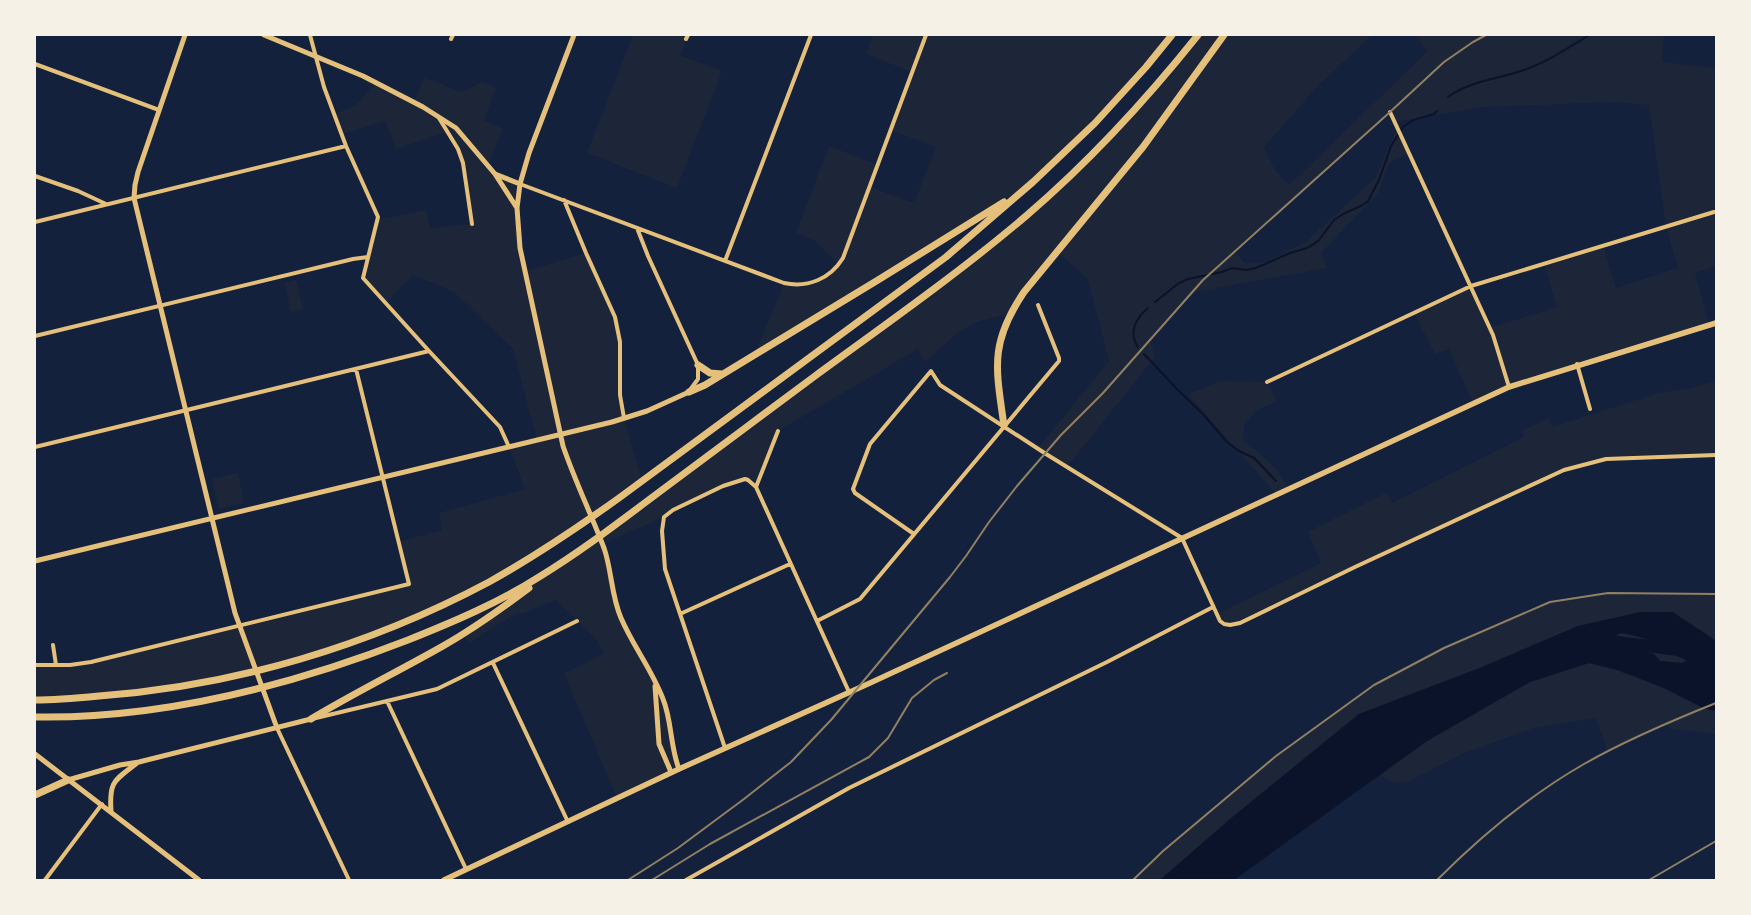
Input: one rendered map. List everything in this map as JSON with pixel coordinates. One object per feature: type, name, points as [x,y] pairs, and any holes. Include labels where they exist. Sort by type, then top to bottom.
[{"type":"highway","points":[[35,700],[122,694],[182,686],[230,677],[308,657],[362,639],[429,611],[488,582],[569,534],[946,257],[1033,182],[1095,123],[1146,67],[1172,35]]},
{"type":"highway","points":[[35,717],[103,714],[158,708],[242,693],[302,677],[373,654],[472,614],[504,598],[562,562],[613,526],[972,260],[1021,220],[1089,157],[1154,89],[1198,35]]},
{"type":"highway","points":[[1004,426],[998,380],[998,353],[1004,326],[1013,309],[1024,292],[1143,146],[1224,35]]},
{"type":"highway","points":[[689,392],[705,385],[990,212],[1033,182]]},
{"type":"highway","points":[[698,366],[710,373],[722,374]]},
{"type":"highway","points":[[312,719],[346,698],[443,646],[503,607],[562,562]]},
{"type":"highway","points":[[35,795],[68,780]]},
{"type":"main road","points":[[444,880],[671,772],[849,692],[1508,387],[1577,364],[1716,323]]},
{"type":"street","points":[[185,35],[138,172],[134,198],[239,626],[277,728],[349,880]]},
{"type":"street","points":[[264,35],[363,76],[406,98],[456,128],[495,174],[517,208]]},
{"type":"street","points":[[310,35],[324,87],[346,146],[378,217],[363,278],[428,351],[500,427],[509,447]]},
{"type":"street","points":[[574,35],[529,153],[520,184],[517,208],[520,248],[563,446],[604,549],[612,590],[620,617],[665,706],[673,756],[679,769]]},
{"type":"street","points":[[726,261],[811,35]]},
{"type":"street","points":[[495,174],[784,283],[798,285],[818,280],[828,275],[839,264],[848,246],[926,35]]},
{"type":"street","points":[[35,64],[159,110]]},
{"type":"street","points":[[1390,112],[1493,335],[1508,387]]},
{"type":"street","points":[[438,118],[458,150],[463,163],[472,224]]},
{"type":"street","points":[[35,222],[346,146]]},
{"type":"street","points":[[35,176],[78,191],[106,204]]},
{"type":"street","points":[[564,200],[615,317],[620,342],[620,395],[624,418]]},
{"type":"street","points":[[1267,382],[1471,286],[1714,212]]},
{"type":"street","points":[[35,561],[612,422],[647,411],[689,392],[698,379],[698,366],[637,228]]},
{"type":"street","points":[[35,336],[352,259],[368,258]]},
{"type":"street","points":[[816,621],[860,599],[1060,359],[1038,305]]},
{"type":"street","points":[[35,448],[428,351]]},
{"type":"street","points":[[1577,364],[1590,409]]},
{"type":"street","points":[[36,665],[91,662],[408,584],[356,369]]},
{"type":"street","points":[[914,534],[855,493],[854,489],[870,444],[931,371],[940,385],[1182,538],[1213,607],[1220,621],[1224,624],[1235,625],[1240,623],[1549,476],[1576,466],[1606,459],[1716,455]]},
{"type":"street","points":[[756,487],[778,431]]},
{"type":"street","points":[[725,748],[664,565],[662,530],[664,518],[673,510],[740,479],[748,480],[756,487],[849,692]]},
{"type":"street","points":[[680,614],[790,564]]},
{"type":"street","points":[[686,880],[849,788],[1107,662],[1213,607]]},
{"type":"street","points":[[68,780],[112,767],[140,762],[437,689],[577,621]]},
{"type":"street","points":[[52,645],[56,665]]},
{"type":"street","points":[[493,663],[568,822]]},
{"type":"street","points":[[655,683],[658,744],[671,772]]},
{"type":"street","points":[[387,701],[466,869]]},
{"type":"street","points":[[35,754],[199,880]]},
{"type":"street","points":[[111,811],[110,792],[114,783],[119,777],[140,762]]},
{"type":"street","points":[[45,880],[102,804]]},
{"type":"shaded area","points":[[633,35],[688,35],[680,55],[722,71],[677,188],[587,153]]},
{"type":"shaded area","points":[[873,35],[1172,35],[1146,67],[1033,182],[990,212],[755,354],[784,283],[814,282],[839,265],[815,241],[796,233],[829,146],[878,165],[870,187],[914,203],[936,147],[891,130],[912,72],[866,54]]},
{"type":"shaded area","points":[[1198,35],[1372,35],[1317,87],[1264,147],[1275,170],[1289,185],[1428,51],[1414,35],[1664,35],[1662,62],[1716,68],[1716,266],[1695,273],[1709,325],[1577,364],[1473,403],[1449,349],[1435,354],[1414,313],[1471,286],[1490,328],[1557,307],[1544,264],[1603,246],[1616,288],[1678,268],[1666,227],[1649,105],[1611,102],[1483,107],[1395,122],[1389,111],[1235,252],[1245,263],[1264,262],[1306,242],[1375,178],[1398,127],[1409,153],[1389,163],[1379,192],[1321,253],[1327,268],[1193,292],[1150,340],[1155,357],[1067,467],[1038,448],[1109,361],[1088,279],[1057,252],[1011,313],[980,321],[961,330],[925,362],[918,349],[778,431],[756,487],[748,480],[740,479],[673,510],[664,517],[602,544],[616,604],[663,698],[679,769],[617,798],[564,673],[604,654],[596,639],[556,600],[524,613],[515,614],[469,643],[464,633],[503,607],[995,242],[1093,153]]},
{"type":"shaded area","points":[[424,77],[461,92],[482,82],[496,87],[484,120],[503,128],[488,166],[495,174],[520,184],[517,208],[525,271],[586,253],[618,328],[620,384],[624,418],[642,481],[569,534],[459,597],[331,650],[182,686],[35,700],[35,665],[70,665],[91,662],[408,584],[398,542],[442,530],[439,513],[525,489],[509,447],[537,440],[513,349],[454,292],[413,275],[386,303],[363,278],[378,220],[426,210],[430,228],[472,224],[466,177],[458,149],[447,132],[396,149],[386,121],[343,134],[335,114],[356,105],[377,83],[414,102]]},
{"type":"shaded area","points":[[296,280],[303,309],[291,312],[284,283]]},
{"type":"shaded area","points":[[1716,380],[1716,455],[1606,459],[1564,470],[1240,623],[1224,624],[1217,614],[1321,563],[1308,532],[1386,493],[1392,503],[1524,437],[1522,431],[1549,418],[1553,427],[1658,393],[1692,388]]},
{"type":"shaded area","points":[[1220,381],[1267,382],[1277,401],[1257,410],[1244,424],[1243,440],[1274,467],[1288,489],[1276,494],[1188,394]]},
{"type":"shaded area","points":[[238,473],[244,503],[218,509],[212,479]]},
{"type":"shaded area","points":[[1608,593],[1716,594],[1716,641],[1701,630],[1578,626],[1482,667],[1359,714],[1230,819],[1160,880],[1133,880],[1163,851],[1276,756],[1374,685],[1444,648],[1550,602]]},
{"type":"shaded area","points":[[1640,612],[1673,612],[1716,641],[1716,711],[1703,708],[1666,689],[1618,670],[1589,663],[1530,682],[1427,741],[1234,880],[1160,880],[1230,819],[1359,714],[1482,667],[1578,626]],"holes":[[[1621,633],[1646,639],[1685,656],[1687,660],[1682,663],[1660,661],[1654,654],[1617,639],[1615,636]]]},
{"type":"shaded area","points":[[1621,633],[1662,645],[1686,656],[1687,660],[1683,663],[1660,661],[1654,654],[1617,639],[1615,636]]},
{"type":"shaded area","points":[[1589,663],[1648,681],[1716,711],[1716,734],[1669,728],[1667,724],[1608,752],[1596,718],[1533,728],[1462,754],[1410,781],[1397,783],[1387,780],[1381,775],[1427,741],[1530,682]]},
{"type":"waterway","points":[[1448,97],[1465,87],[1533,67],[1589,35]]},
{"type":"waterway","points":[[1155,302],[1179,283],[1188,279],[1232,268],[1246,270],[1256,268],[1314,244],[1334,220],[1368,201],[1379,180],[1391,146],[1403,127],[1413,120],[1434,114],[1437,111]]},
{"type":"waterway","points":[[1138,347],[1134,336],[1135,326],[1140,316],[1148,308]]},
{"type":"waterway","points":[[1144,354],[1203,414],[1227,442],[1239,451],[1254,458],[1276,481]]},
{"type":"waterway","points":[[1610,641],[1678,650],[1716,667]]},
{"type":"railway","points":[[628,880],[678,848],[791,762],[831,720],[950,577],[1017,486],[1061,435],[1103,393],[1203,280],[1444,62],[1486,35]]},
{"type":"railway","points":[[1133,880],[1163,851],[1276,756],[1374,685],[1444,648],[1550,602],[1608,593],[1716,594]]},
{"type":"railway","points":[[652,880],[710,844],[869,757],[888,738],[912,698],[934,680],[947,673]]},
{"type":"railway","points":[[1437,880],[1507,817],[1564,776],[1632,739],[1716,703]]},
{"type":"railway","points":[[1649,880],[1716,841]]}]
